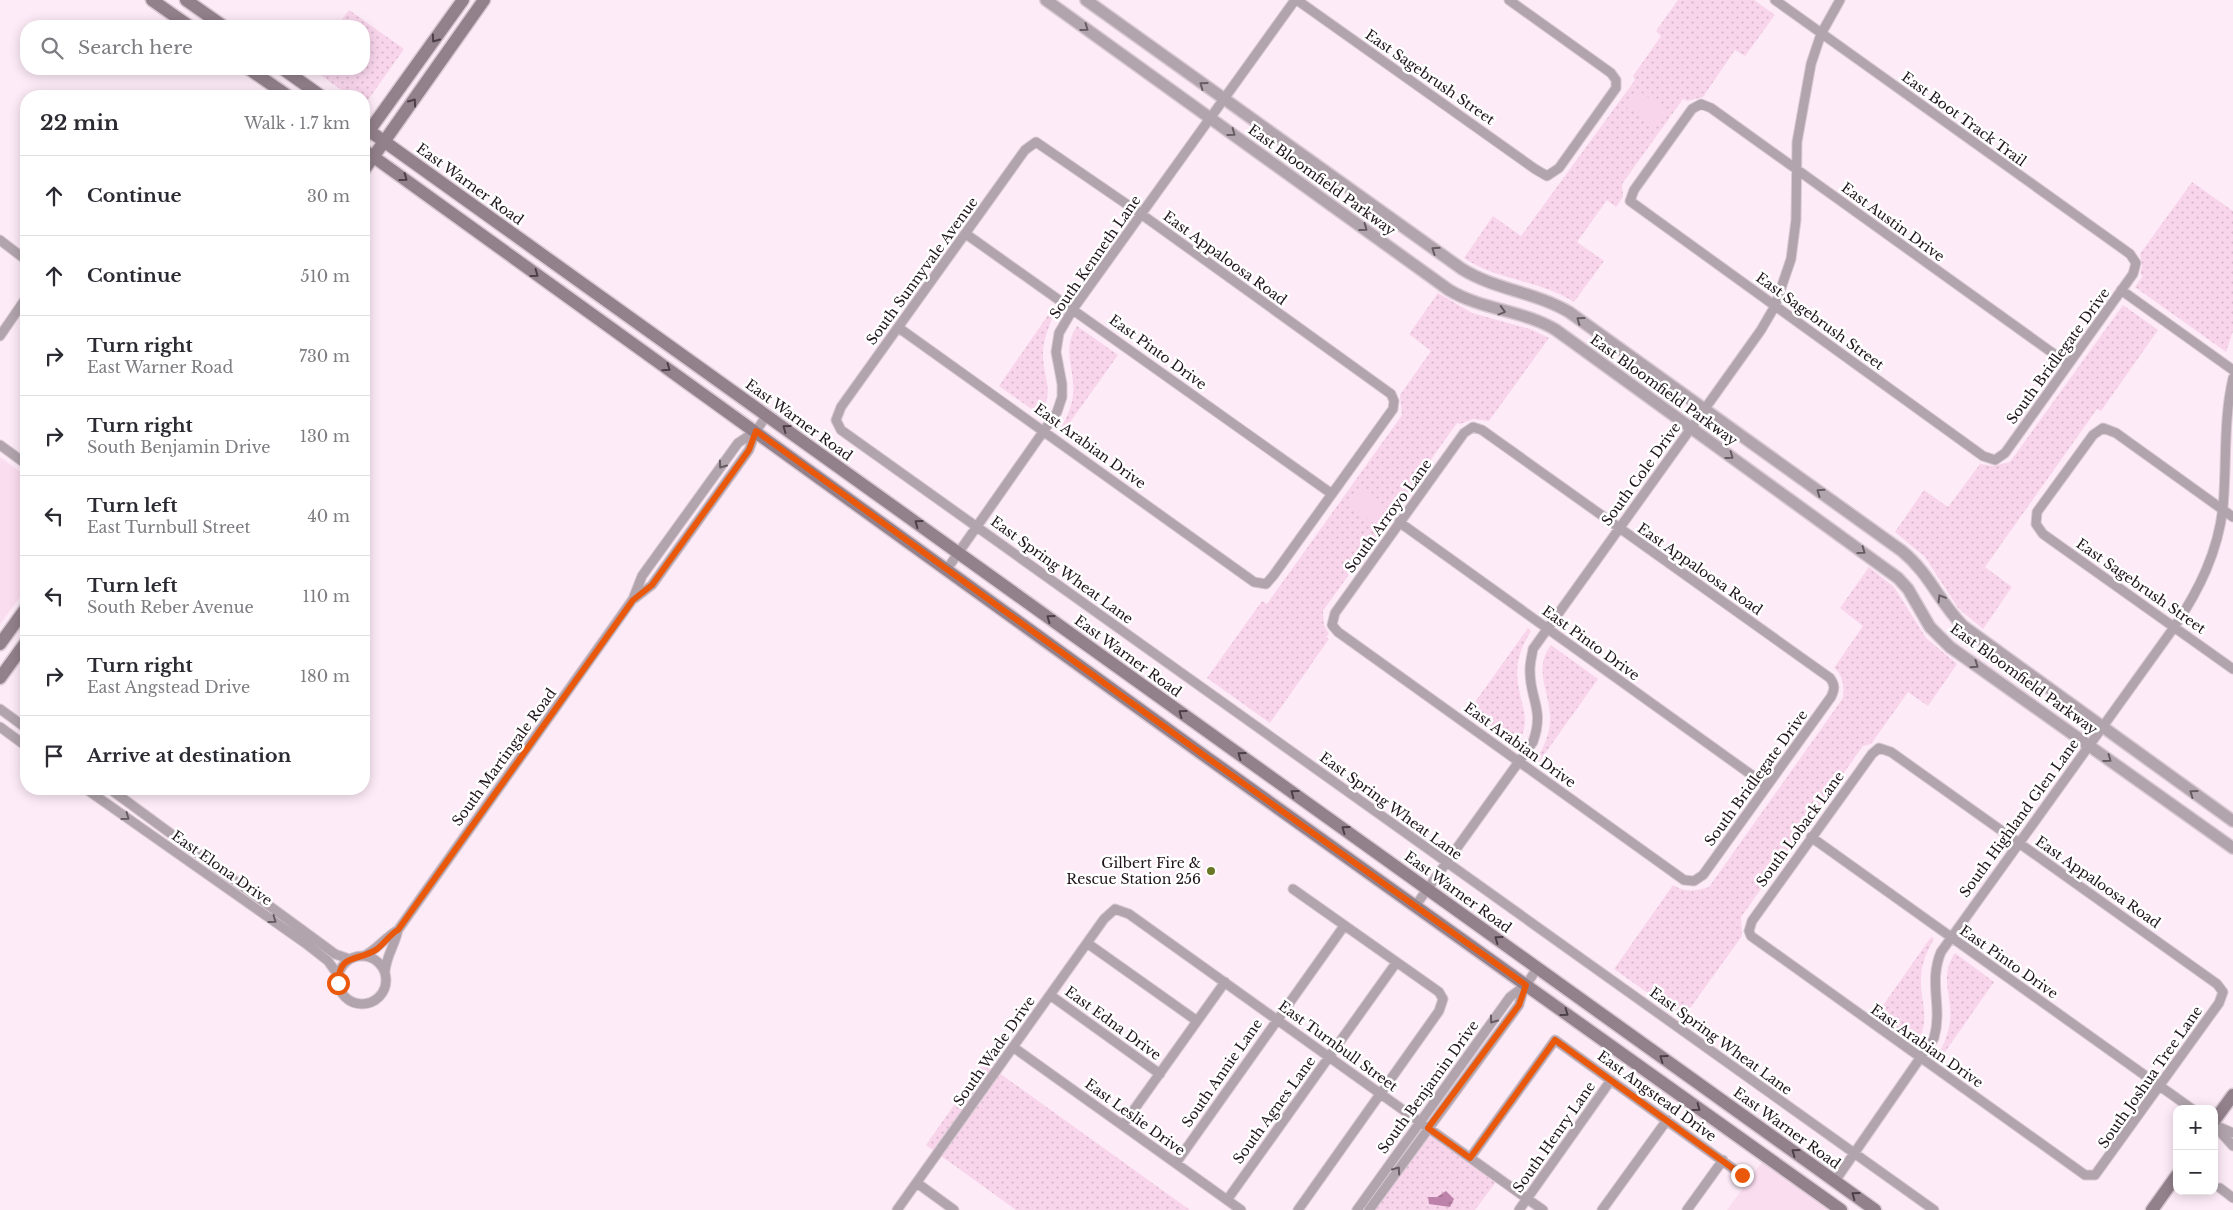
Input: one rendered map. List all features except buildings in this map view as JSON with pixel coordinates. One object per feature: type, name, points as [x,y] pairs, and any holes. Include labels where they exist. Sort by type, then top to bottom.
[{"type":"main road","points":[[152,0],[180,20]]},
{"type":"main road","points":[[186,0],[214,20]]},
{"type":"main road","points":[[370,127],[463,0]]},
{"type":"main road","points":[[370,152],[385,142],[484,0]]},
{"type":"main road","points":[[258,75],[279,90]]},
{"type":"main road","points":[[291,75],[313,90]]},
{"type":"main road","name":"East Warner Road","points":[[370,134],[385,142],[767,415],[1875,1210]]},
{"type":"main road","points":[[370,154],[1209,759],[1841,1210]]},
{"type":"main road","points":[[579,306],[591,290]]},
{"type":"main road","points":[[0,644],[20,616]]},
{"type":"main road","points":[[0,678],[20,650]]},
{"type":"main road","points":[[1209,759],[1222,741]]},
{"type":"main road","points":[[2218,1117],[2233,1095]]},
{"type":"main road","points":[[2152,1210],[2173,1180]]},
{"type":"street","name":"East Bloomfield Parkway","points":[[1046,0],[1449,290],[1471,302],[1542,322],[1691,428],[1898,578],[1908,589],[1930,627],[1950,647],[2233,848]]},
{"type":"street","name":"East Bloomfield Parkway","points":[[1086,0],[1462,269],[1488,284],[1543,298],[1556,304],[1902,550],[1924,572],[1948,609],[1963,626],[2233,821]]},
{"type":"street","name":"South Kenneth Lane","points":[[946,569],[1057,412],[1062,398],[1062,384],[1056,352],[1059,333],[1210,117],[1296,0]]},
{"type":"street","name":"East Sagebrush Street","points":[[1296,0],[1547,176],[1559,168],[1616,88],[1616,80],[1611,73],[1509,0]]},
{"type":"street","name":"East Boot Track Trail","points":[[1775,0],[2130,254],[2136,263]]},
{"type":"street","name":"South Cole Drive","points":[[1416,905],[1448,863],[1533,742],[1538,727],[1539,714],[1530,669],[1533,649],[1761,330],[1775,306],[1791,259],[1796,220],[1797,142],[1811,64],[1821,34],[1840,0]]},
{"type":"street","name":"East Austin Drive","points":[[1630,200],[1634,190],[1692,108],[1701,104],[1711,108],[2068,364]]},
{"type":"street","name":"East Appaloosa Road","points":[[1036,142],[1141,214],[1391,394],[1394,400],[1393,409],[1332,494]]},
{"type":"street","name":"South Sunnyvale Avenue","points":[[836,420],[840,407],[899,328],[1025,150],[1036,142]]},
{"type":"street","name":"East Sagebrush Street","points":[[1630,200],[1983,456],[1996,460]]},
{"type":"street","name":"East Pinto Drive","points":[[966,234],[1332,494]]},
{"type":"street","points":[[0,240],[20,255]]},
{"type":"street","name":"South Bridlegate Drive","points":[[1996,460],[2005,453],[2133,274],[2136,263]]},
{"type":"street","points":[[2121,290],[2233,370]]},
{"type":"street","points":[[0,336],[20,307]]},
{"type":"street","name":"East Arabian Drive","points":[[899,328],[1045,430],[1254,582],[1266,584],[1332,494]]},
{"type":"street","name":"South Highland Glen Lane","points":[[1835,1181],[1934,1038],[1938,1024],[1935,966],[1951,938],[2174,626],[2192,600],[2208,569],[2223,509],[2226,429],[2233,378]]},
{"type":"street","name":"South Martingale Road","points":[[633,600],[652,585],[749,450],[756,431],[767,415]]},
{"type":"street","name":"East Spring Wheat Lane","points":[[836,420],[841,430],[1934,1210]]},
{"type":"street","name":"East Appaloosa Road","points":[[1473,427],[1482,430],[1830,678],[1834,686]]},
{"type":"street","name":"South Arroyo Lane","points":[[1332,625],[1335,613],[1399,522],[1464,432],[1473,427]]},
{"type":"street","name":"East Sagebrush Street","points":[[2223,509],[2116,433],[2103,428],[2093,435],[2037,512],[2036,524],[2043,534],[2233,668]]},
{"type":"street","name":"South Martingale Road","points":[[385,972],[386,959],[396,941],[398,930],[633,600],[642,576],[738,443],[756,431]]},
{"type":"street","points":[[0,445],[20,460]]},
{"type":"street","points":[[2223,509],[2233,517]]},
{"type":"street","name":"East Pinto Drive","points":[[1399,522],[1768,786]]},
{"type":"street","name":"East Arabian Drive","points":[[1332,625],[1338,632],[1684,880],[1694,881]]},
{"type":"street","name":"South Bridlegate Drive","points":[[1694,881],[1703,876],[1768,786],[1831,697],[1834,686]]},
{"type":"street","points":[[0,708],[20,723]]},
{"type":"street","points":[[0,727],[20,742]]},
{"type":"street","name":"East Appaloosa Road","points":[[1879,748],[1891,752],[2217,984],[2223,992]]},
{"type":"street","name":"South Loback Lane","points":[[1749,930],[1752,920],[1811,837],[1872,754],[1879,748]]},
{"type":"street","name":"East Elona Drive","points":[[95,795],[305,943],[328,961],[338,975]]},
{"type":"street","name":"East Elona Drive","points":[[118,795],[335,954],[349,959]]},
{"type":"street","name":"East Pinto Drive","points":[[1811,837],[2186,1105]]},
{"type":"street","points":[[1293,888],[1439,992],[1443,999],[1440,1011],[1298,1210]]},
{"type":"street","name":"South Wade Drive","points":[[897,1210],[1104,919],[1115,909]]},
{"type":"street","name":"East Turnbull Street","points":[[1115,909],[1129,914],[1542,1210]]},
{"type":"street","name":"South Annie Lane","points":[[1176,1163],[1344,926]]},
{"type":"street","name":"South Martingale Road","points":[[364,956],[376,949],[389,935],[398,930]]},
{"type":"street","name":"East Arabian Drive","points":[[1749,930],[1755,940],[2084,1175],[2095,1175]]},
{"type":"street","points":[[1088,943],[1197,1022]]},
{"type":"street","points":[[364,956],[377,961],[385,972],[385,988],[381,995],[368,1004],[360,1004],[345,998],[340,991],[338,975],[349,959],[364,956]]},
{"type":"street","name":"South Agnes Lane","points":[[1227,1200],[1396,963]]},
{"type":"street","name":"South Benjamin Drive","points":[[1369,1210],[1519,1005],[1526,985],[1538,968]]},
{"type":"street","points":[[1123,1126],[1225,982]]},
{"type":"street","name":"South Benjamin Drive","points":[[1357,1210],[1510,997],[1526,985]]},
{"type":"street","name":"South Joshua Tree Lane","points":[[2095,1175],[2219,1003],[2223,992]]},
{"type":"street","name":"East Edna Drive","points":[[1050,995],[1160,1074]]},
{"type":"street","name":"East Angstead Drive","points":[[1470,1158],[1555,1040],[1742,1175]]},
{"type":"street","name":"East Leslie Drive","points":[[1013,1047],[1241,1210]]},
{"type":"street","name":"South Henry Lane","points":[[1519,1210],[1611,1080]]},
{"type":"street","points":[[1602,1210],[1666,1120]]},
{"type":"street","points":[[2218,1125],[2233,1133]]},
{"type":"street","points":[[2218,1128],[2233,1146]]},
{"type":"street","points":[[1687,1210],[1722,1160]]},
{"type":"street","points":[[916,1183],[954,1210]]},
{"type":"street","points":[[2220,1188],[2233,1198]]},
{"type":"shaded area","points":[[1678,0],[1754,0],[1775,15],[1745,56],[1735,50],[1703,97],[1687,101],[1683,99],[1622,184],[1623,197],[1616,207],[1607,200],[1577,242],[1604,261],[1574,302],[1547,289],[1477,266],[1464,258],[1493,216],[1521,236],[1635,80],[1633,76],[1661,36],[1656,31]]},
{"type":"shaded area","points":[[349,10],[363,20],[342,20]]},
{"type":"shaded area","points":[[370,25],[404,49],[370,97],[370,90],[342,90],[320,75],[370,75]]},
{"type":"shaded area","points":[[1639,91],[1666,110],[1654,126],[1627,107]]},
{"type":"shaded area","points":[[2192,182],[2233,211],[2233,331],[2226,352],[2135,287],[2143,276],[2140,273],[2142,267],[2140,254]]},
{"type":"shaded area","points":[[1438,293],[1472,313],[1530,329],[1549,338],[1489,421],[1473,419],[1460,424],[1457,423],[1323,611],[1324,625],[1329,634],[1326,637],[1329,639],[1270,723],[1207,678],[1262,601],[1267,604],[1402,415],[1400,395],[1431,351],[1409,334]]},
{"type":"shaded area","points":[[2123,305],[2158,330],[2101,411],[2097,409],[1985,567],[2012,587],[1983,629],[1958,608],[1925,557],[1895,532],[1924,490],[1948,507],[1980,464],[1993,466],[2010,462]]},
{"type":"shaded area","points":[[1053,308],[1056,311],[1048,330],[1043,351],[1048,391],[1045,406],[1040,415],[999,386]]},
{"type":"shaded area","points":[[1077,326],[1118,355],[1063,432],[1060,429],[1069,412],[1073,395],[1069,347]]},
{"type":"shaded area","points":[[0,457],[20,472],[20,597],[0,624]]},
{"type":"shaded area","points":[[1361,488],[1387,507],[1375,524],[1349,505]]},
{"type":"shaded area","points":[[1869,567],[1894,587],[1926,638],[1957,664],[1928,706],[1908,692],[1871,744],[1863,746],[1741,917],[1742,936],[1683,1018],[1614,969],[1673,885],[1691,890],[1709,887],[1843,698],[1842,678],[1834,668],[1863,626],[1840,608]]},
{"type":"shaded area","points":[[1528,628],[1531,631],[1524,643],[1517,669],[1525,722],[1521,737],[1516,746],[1468,712]]},
{"type":"shaded area","points":[[1551,645],[1598,679],[1539,762],[1536,760],[1546,740],[1550,722],[1549,706],[1543,680],[1543,663]]},
{"type":"shaded area","points":[[1931,937],[1934,939],[1925,958],[1921,973],[1924,1011],[1923,1027],[1916,1042],[1877,1014]]},
{"type":"shaded area","points":[[1955,953],[1994,982],[1940,1059],[1937,1057],[1946,1039],[1950,1020],[1947,973]]},
{"type":"shaded area","points":[[984,1062],[1190,1210],[1016,1210],[926,1145]]},
{"type":"shaded area","points":[[1413,1123],[1496,1182],[1475,1210],[1351,1210]]},
{"type":"shaded area","points":[[1762,1162],[1829,1210],[1727,1210]]},
{"type":"water","points":[[1446,1191],[1454,1199],[1450,1207],[1429,1204],[1428,1197],[1437,1197]]},
{"type":"place","name":"Gilbert Fire & Rescue Station 256","points":[[1211,871]]},
{"type":"route","points":[[338,983],[340,969],[349,959],[356,956],[364,956],[376,949],[389,935],[398,930],[633,600],[652,585],[749,450],[756,431],[1209,759],[1526,985],[1519,1005],[1428,1128],[1470,1158],[1555,1040],[1742,1175]]}]
